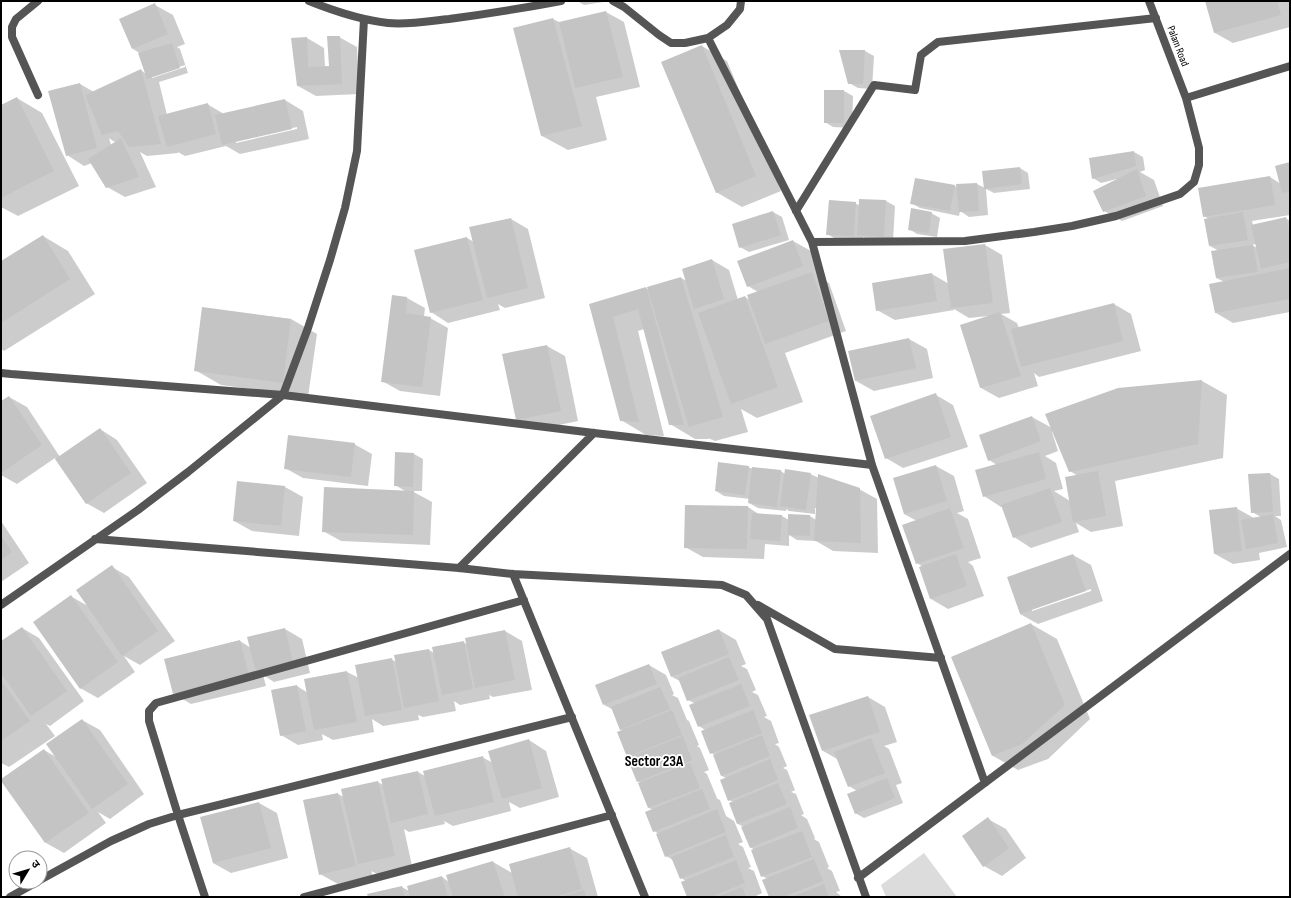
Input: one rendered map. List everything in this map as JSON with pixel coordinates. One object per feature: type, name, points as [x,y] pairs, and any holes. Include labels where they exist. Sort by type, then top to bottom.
[{"type":"street","points":[[38,1],[16,20],[12,27],[12,37],[38,95]]},
{"type":"street","points":[[309,1],[328,9],[364,19],[389,23],[423,22],[503,12],[561,1]]},
{"type":"street","points":[[613,1],[624,7],[671,43],[685,43],[708,38],[727,25],[740,9],[741,1]]},
{"type":"street","name":"Palam Road","points":[[812,242],[965,241],[1034,232],[1072,226],[1116,216],[1180,194],[1194,182],[1199,166],[1199,148],[1186,98],[1149,1]]},
{"type":"street","points":[[796,212],[874,85],[915,90],[921,55],[938,42],[1156,18]]},
{"type":"street","points":[[1,605],[138,510],[188,472],[283,395],[308,328],[345,208],[357,151],[364,19]]},
{"type":"street","points":[[708,38],[812,242],[872,465],[985,782]]},
{"type":"street","points":[[1186,98],[1290,66]]},
{"type":"street","points":[[1,373],[283,395],[872,465]]},
{"type":"street","points":[[459,568],[594,433]]},
{"type":"street","points":[[95,539],[459,568],[513,574],[722,584],[746,594],[767,620],[866,897]]},
{"type":"street","points":[[858,878],[1290,554]]},
{"type":"street","points":[[513,574],[645,897]]},
{"type":"street","points":[[205,897],[149,721],[149,711],[156,703],[524,600]]},
{"type":"street","points":[[752,601],[835,649],[941,658]]},
{"type":"street","points":[[48,876],[111,841],[149,824],[178,815],[572,717]]},
{"type":"street","points":[[304,897],[612,816]]},
{"type":"street","points":[[10,897],[23,890]]},
{"type":"shaded area","points":[[924,853],[957,897],[886,897],[881,885]]},
{"type":"building","points":[[1205,1],[1277,1],[1281,15],[1214,33]]},
{"type":"building","points":[[155,3],[168,34],[132,49],[119,19]]},
{"type":"building","points":[[606,11],[623,77],[575,88],[559,22]]},
{"type":"building","points":[[553,18],[582,126],[541,136],[513,28]]},
{"type":"building","points":[[327,36],[340,36],[342,84],[297,86],[291,38],[307,37],[308,67],[329,66]]},
{"type":"building","points":[[172,43],[180,68],[147,79],[138,53]]},
{"type":"building","points":[[702,45],[756,176],[716,193],[661,62]]},
{"type":"building","points":[[839,50],[865,50],[863,84],[848,84]]},
{"type":"building","points":[[141,69],[161,144],[129,147],[118,131],[102,135],[85,95]]},
{"type":"building","points":[[80,83],[97,148],[66,156],[48,91]]},
{"type":"building","points":[[824,90],[844,90],[844,123],[824,123]]},
{"type":"building","points":[[17,97],[54,171],[1,198],[1,105]]},
{"type":"building","points":[[285,99],[292,129],[222,145],[215,115]]},
{"type":"building","points":[[208,103],[216,134],[167,147],[158,116]]},
{"type":"building","points":[[121,138],[139,177],[106,188],[88,159]]},
{"type":"building","points":[[1134,151],[1136,166],[1092,179],[1089,158]]},
{"type":"building","points":[[1290,162],[1290,191],[1282,193],[1275,166]]},
{"type":"building","points":[[1020,167],[1022,184],[984,189],[982,171]]},
{"type":"building","points":[[1137,169],[1146,196],[1103,212],[1093,191]]},
{"type":"building","points":[[1270,176],[1275,205],[1203,217],[1198,188]]},
{"type":"building","points":[[915,178],[955,185],[950,211],[910,204]]},
{"type":"building","points":[[977,183],[979,211],[959,212],[956,184]]},
{"type":"building","points":[[859,199],[886,200],[884,237],[857,235]]},
{"type":"building","points":[[829,200],[856,202],[854,236],[826,235]]},
{"type":"building","points":[[911,208],[932,212],[929,233],[908,230]]},
{"type":"building","points":[[773,211],[781,235],[739,248],[732,224]]},
{"type":"building","points":[[1243,212],[1248,240],[1209,246],[1204,219]]},
{"type":"building","points":[[1286,217],[1290,237],[1290,262],[1261,269],[1251,225]]},
{"type":"building","points":[[511,218],[528,288],[487,298],[469,227]]},
{"type":"building","points":[[43,235],[70,279],[1,323],[1,261]]},
{"type":"building","points":[[467,237],[483,300],[430,313],[414,250]]},
{"type":"building","points":[[793,240],[803,266],[747,287],[737,261]]},
{"type":"building","points":[[985,244],[993,303],[951,308],[943,249]]},
{"type":"building","points":[[1253,245],[1258,272],[1216,278],[1211,251]]},
{"type":"building","points":[[712,259],[724,299],[694,309],[682,269]]},
{"type":"building","points":[[1290,268],[1290,299],[1215,313],[1209,284]]},
{"type":"building","points":[[812,272],[829,321],[765,344],[747,295]]},
{"type":"building","points":[[932,273],[937,301],[876,311],[872,283]]},
{"type":"building","points":[[681,277],[723,417],[689,427],[647,287]]},
{"type":"building","points":[[646,287],[684,425],[669,425],[638,309],[613,317],[639,422],[620,421],[589,304]]},
{"type":"building","points":[[392,295],[407,297],[406,313],[431,317],[422,387],[381,382]]},
{"type":"building","points":[[745,296],[778,387],[731,404],[698,313]]},
{"type":"building","points":[[1114,303],[1123,341],[1021,367],[1011,329]]},
{"type":"building","points":[[202,307],[291,319],[283,383],[194,371]]},
{"type":"building","points":[[1000,312],[1021,376],[980,388],[960,325]]},
{"type":"building","points":[[909,338],[916,368],[855,381],[848,351]]},
{"type":"building","points":[[547,345],[561,411],[516,420],[502,354]]},
{"type":"building","points":[[1202,380],[1198,444],[1069,472],[1045,414],[1118,388]]},
{"type":"building","points":[[936,393],[951,437],[885,459],[870,416]]},
{"type":"building","points":[[9,396],[42,445],[1,473],[1,401]]},
{"type":"building","points":[[1032,416],[1041,441],[988,461],[979,435]]},
{"type":"building","points":[[100,428],[131,473],[86,504],[55,459]]},
{"type":"building","points":[[288,435],[355,443],[351,477],[284,469]]},
{"type":"building","points":[[395,452],[414,453],[413,487],[394,486]]},
{"type":"building","points":[[1039,452],[1046,479],[983,497],[975,470]]},
{"type":"building","points":[[718,462],[749,466],[745,495],[715,491]]},
{"type":"building","points":[[936,465],[947,501],[904,514],[893,478]]},
{"type":"building","points":[[752,467],[781,470],[777,507],[748,503]]},
{"type":"building","points":[[785,469],[811,473],[806,510],[780,506]]},
{"type":"building","points":[[1098,471],[1106,516],[1073,522],[1065,477]]},
{"type":"building","points":[[1270,473],[1273,512],[1251,513],[1248,474]]},
{"type":"building","points":[[818,474],[860,488],[861,543],[814,541]]},
{"type":"building","points":[[237,481],[285,486],[281,526],[233,521]]},
{"type":"building","points":[[324,487],[414,491],[413,535],[322,532]]},
{"type":"building","points":[[1050,488],[1062,522],[1013,538],[1001,505]]},
{"type":"building","points":[[685,505],[748,506],[747,549],[684,548]]},
{"type":"building","points":[[1237,507],[1242,551],[1214,554],[1209,510]]},
{"type":"building","points":[[950,508],[964,548],[916,564],[902,525]]},
{"type":"building","points":[[752,513],[782,515],[780,541],[750,539]]},
{"type":"building","points":[[788,514],[810,515],[810,536],[788,535]]},
{"type":"building","points":[[1273,514],[1278,543],[1246,549],[1241,520]]},
{"type":"building","points":[[1,536],[12,552],[1,560]]},
{"type":"building","points":[[956,554],[967,586],[930,599],[919,567]]},
{"type":"building","points":[[1073,554],[1086,591],[1020,614],[1007,577]]},
{"type":"building","points":[[112,565],[158,631],[122,656],[76,590]]},
{"type":"building","points":[[71,595],[118,662],[80,689],[33,622]]},
{"type":"building","points":[[1031,623],[1065,705],[1022,744],[992,756],[951,657]]},
{"type":"building","points":[[22,627],[67,691],[31,716],[1,673],[1,641]]},
{"type":"building","points":[[285,628],[293,663],[256,672],[247,637]]},
{"type":"building","points":[[719,629],[729,654],[671,677],[661,652]]},
{"type":"building","points":[[505,630],[515,680],[475,688],[465,638]]},
{"type":"building","points":[[240,640],[249,676],[173,694],[164,659]]},
{"type":"building","points":[[464,641],[473,689],[442,695],[432,647]]},
{"type":"building","points":[[429,649],[439,701],[404,708],[394,655]]},
{"type":"building","points":[[729,657],[739,680],[687,701],[678,678]]},
{"type":"building","points":[[392,658],[402,710],[365,716],[355,665]]},
{"type":"building","points":[[649,664],[657,684],[603,705],[595,685]]},
{"type":"building","points":[[347,671],[357,722],[314,730],[304,679]]},
{"type":"building","points":[[1,680],[30,721],[1,741]]},
{"type":"building","points":[[741,684],[750,706],[698,727],[689,705]]},
{"type":"building","points":[[297,685],[306,731],[280,736],[271,690]]},
{"type":"building","points":[[660,687],[670,709],[620,730],[611,707]]},
{"type":"building","points":[[868,696],[880,732],[822,751],[809,715]]},
{"type":"building","points":[[672,710],[682,735],[627,757],[617,732]]},
{"type":"building","points":[[753,710],[762,733],[710,754],[701,731]]},
{"type":"building","points":[[82,719],[128,784],[92,809],[46,744]]},
{"type":"building","points":[[762,735],[770,756],[721,776],[713,755]]},
{"type":"building","points":[[683,736],[692,760],[637,782],[627,758]]},
{"type":"building","points":[[871,738],[885,773],[848,787],[834,752]]},
{"type":"building","points":[[529,739],[542,788],[502,799],[488,751]]},
{"type":"building","points":[[44,749],[89,813],[45,843],[1,781],[1,779]]},
{"type":"building","points":[[483,756],[494,802],[435,816],[423,771]]},
{"type":"building","points":[[770,759],[778,780],[728,801],[720,780]]},
{"type":"building","points":[[690,763],[700,788],[648,808],[638,783]]},
{"type":"building","points":[[418,771],[428,814],[391,823],[381,779]]},
{"type":"building","points":[[887,778],[895,798],[855,814],[847,794]]},
{"type":"building","points":[[378,781],[395,856],[358,864],[341,789]]},
{"type":"building","points":[[778,783],[787,804],[737,824],[729,803]]},
{"type":"building","points":[[702,789],[710,809],[653,832],[645,812]]},
{"type":"building","points":[[338,793],[356,866],[319,875],[303,800]]},
{"type":"building","points":[[259,802],[271,848],[213,863],[200,817]]},
{"type":"building","points":[[790,807],[798,828],[750,848],[741,827]]},
{"type":"building","points":[[717,809],[726,832],[665,857],[656,834]]},
{"type":"building","points":[[988,817],[1009,848],[983,867],[962,836]]},
{"type":"building","points":[[802,831],[812,857],[761,877],[751,850]]},
{"type":"building","points":[[726,835],[734,857],[680,879],[671,857]]},
{"type":"building","points":[[570,847],[582,889],[555,897],[518,897],[509,864]]},
{"type":"building","points":[[814,859],[823,881],[783,897],[769,897],[762,880]]},
{"type":"building","points":[[736,860],[745,883],[711,897],[687,897],[681,882]]},
{"type":"building","points":[[493,861],[505,897],[453,897],[446,875]]},
{"type":"building","points":[[442,876],[448,897],[410,897],[407,886]]},
{"type":"building","points":[[824,884],[829,897],[792,897]]},
{"type":"building","points":[[402,886],[405,897],[368,897],[367,894]]},
{"type":"building","points":[[742,887],[746,897],[717,897]]},
{"type":"building","points":[[584,890],[586,897],[560,897]]},
{"type":"district","name":"Sector 23A","points":[[654,761]]}]
